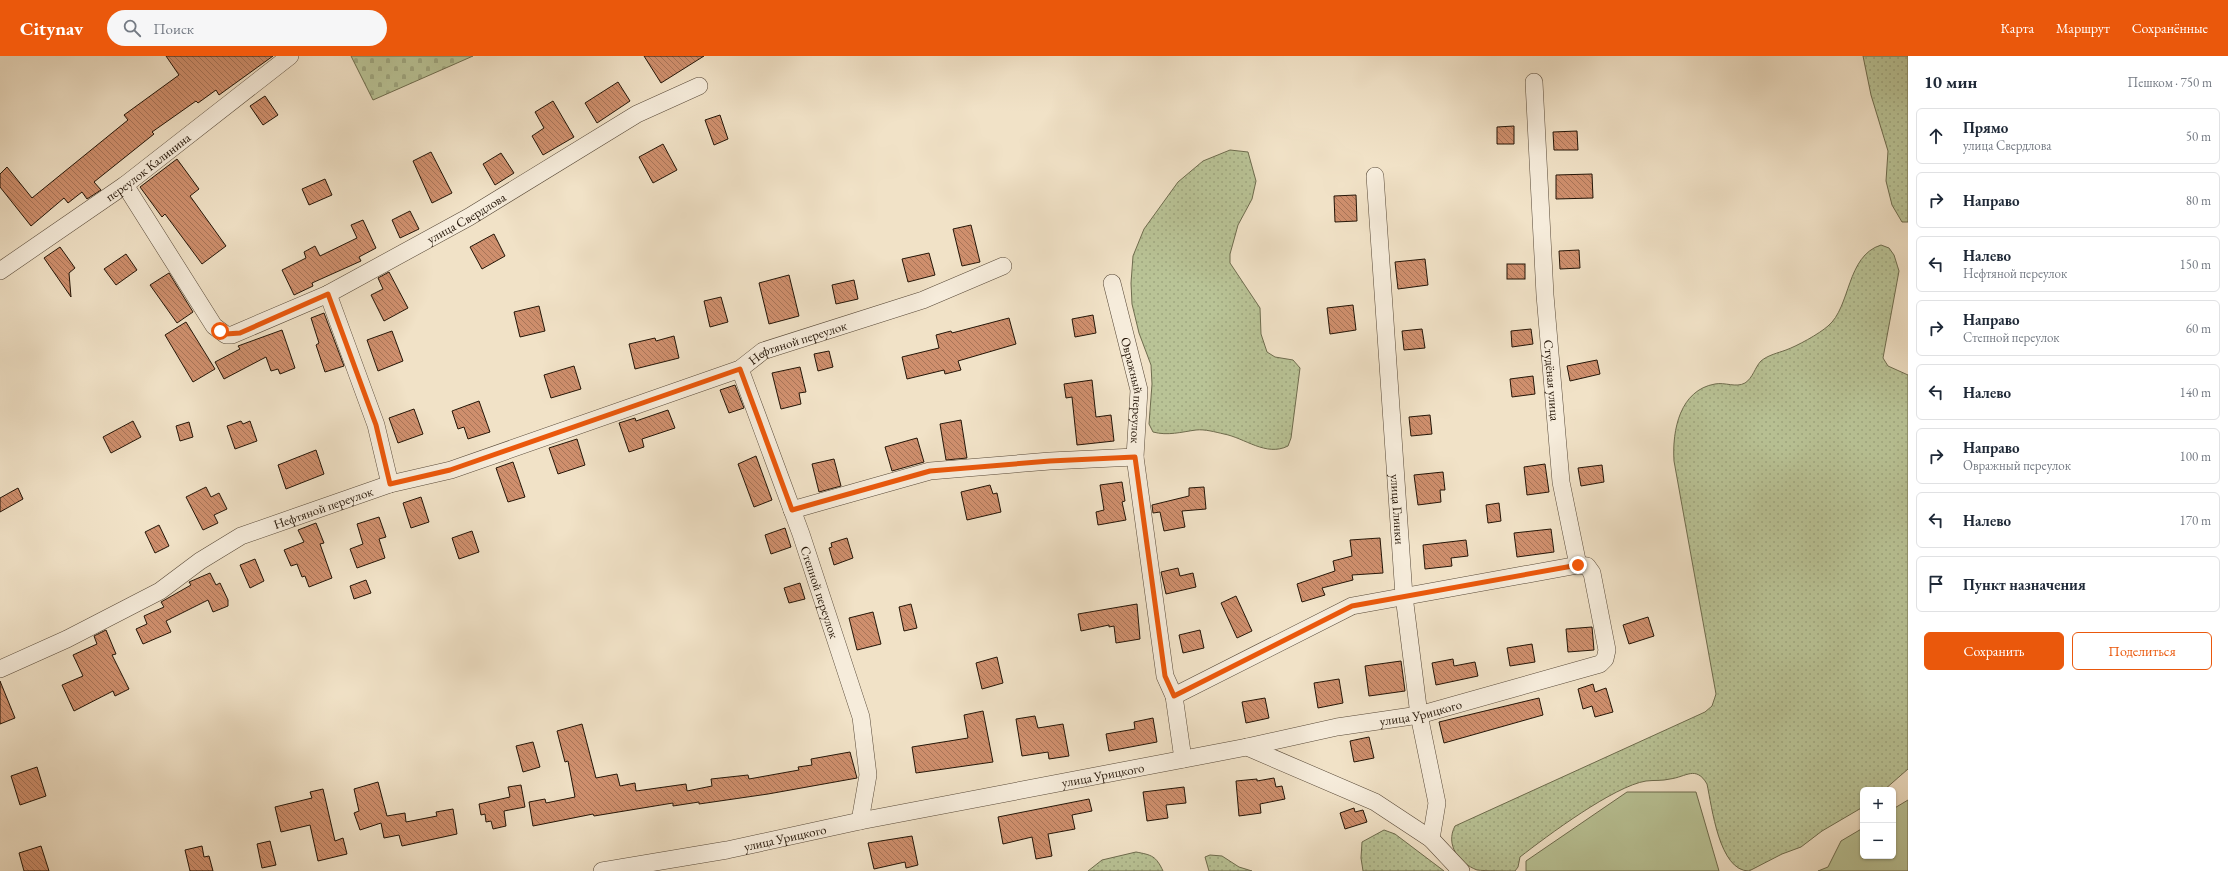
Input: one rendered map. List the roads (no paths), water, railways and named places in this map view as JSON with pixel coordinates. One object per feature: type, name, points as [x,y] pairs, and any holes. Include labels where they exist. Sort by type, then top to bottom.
[{"type":"street","name":"переулок Калинина","points":[[0,271],[125,185],[290,56]]},
{"type":"street","name":"Студёная улица","points":[[1534,82],[1545,295],[1562,482],[1578,565]]},
{"type":"street","name":"улица Свердлова","points":[[125,185],[214,326],[226,334],[240,333],[328,294],[469,216],[637,114],[699,86]]},
{"type":"street","name":"улица Глинки","points":[[1375,176],[1404,596],[1419,715],[1437,803],[1431,839]]},
{"type":"street","name":"Нефтяной переулок","points":[[0,669],[67,639],[160,591],[200,561],[241,536],[390,484],[450,470],[740,369],[763,351],[923,300],[1003,266]]},
{"type":"street","name":"Овражный переулок","points":[[1112,283],[1139,390],[1135,457],[1165,676],[1174,696],[1183,759]]},
{"type":"street","points":[[328,294],[376,425],[390,484]]},
{"type":"street","name":"Степной переулок","points":[[740,369],[792,510],[862,717],[868,775],[860,821]]},
{"type":"street","points":[[792,510],[930,471],[1050,461],[1135,457]]},
{"type":"street","points":[[1174,696],[1352,606],[1578,565]]},
{"type":"street","name":"улица Урицкого","points":[[602,871],[727,850],[860,821],[1247,748],[1337,727],[1419,715],[1600,664],[1605,659],[1607,650],[1592,573],[1587,566],[1578,565]]},
{"type":"street","points":[[1247,748],[1374,802],[1431,839],[1461,871]]}]
